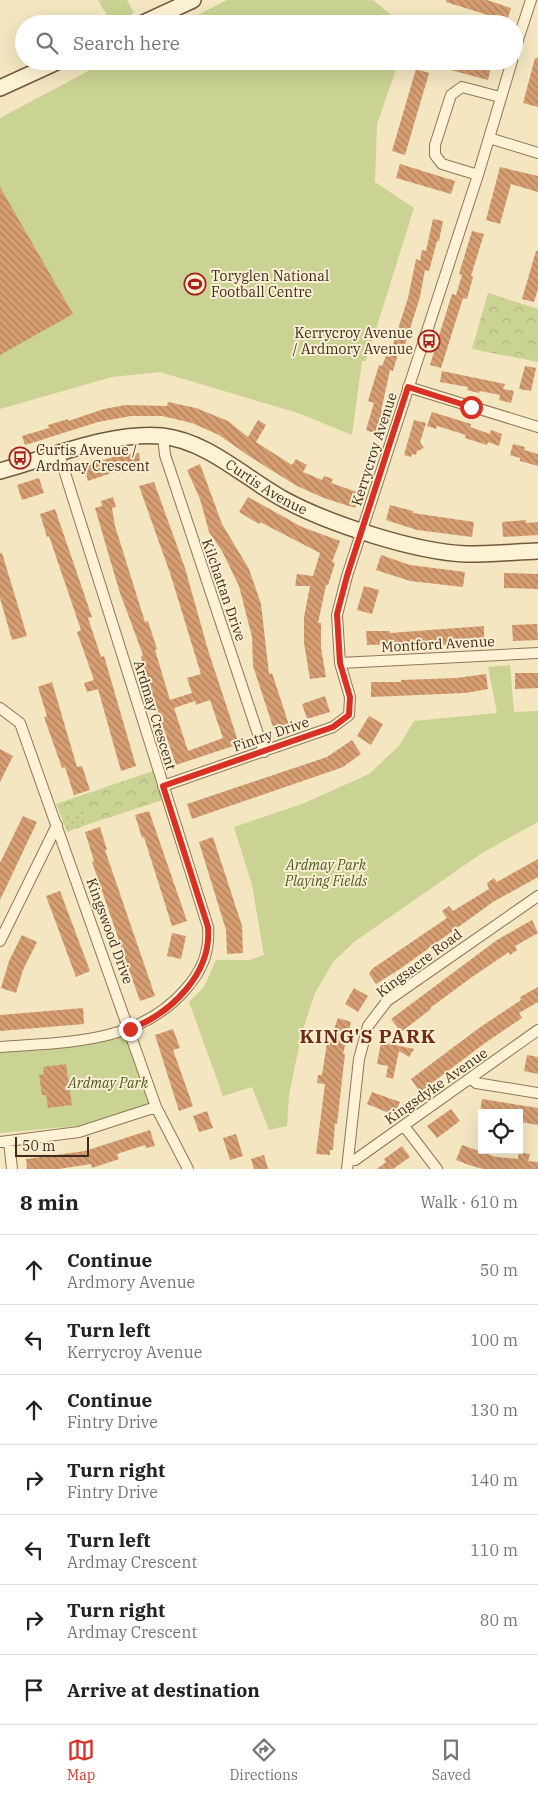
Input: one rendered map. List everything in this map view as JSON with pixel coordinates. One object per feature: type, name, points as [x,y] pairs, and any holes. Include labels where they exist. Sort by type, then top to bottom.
[{"type":"street","points":[[160,15],[193,0]]},
{"type":"street","points":[[523,24],[531,0]]},
{"type":"street","points":[[0,88],[39,70]]},
{"type":"street","name":"Kerrycroy Avenue","points":[[362,532],[478,175],[509,70]]},
{"type":"street","points":[[478,175],[442,164],[434,155],[435,145],[454,92],[462,87],[500,97]]},
{"type":"street","points":[[489,138],[538,153]]},
{"type":"street","points":[[408,387],[538,427]]},
{"type":"street","name":"Curtis Avenue","points":[[0,471],[121,437],[163,436],[202,448],[285,500],[362,532],[464,554],[538,551]]},
{"type":"street","name":"Kilchattan Drive","points":[[163,436],[164,455],[264,752]]},
{"type":"street","name":"Ardmay Crescent","points":[[0,1047],[89,1040],[130,1029],[158,1014],[177,999],[195,979],[205,960],[208,946],[208,927],[59,454]]},
{"type":"street","name":"Fintry Drive","points":[[163,786],[333,727],[349,715],[350,697],[340,663],[337,614],[362,532]]},
{"type":"street","name":"Montford Avenue","points":[[340,663],[538,653]]},
{"type":"street","name":"Kingswood Drive","points":[[0,708],[20,723],[130,1029],[156,1107],[188,1169]]},
{"type":"street","points":[[0,941],[57,825]]},
{"type":"street","name":"Kingsacre Road","points":[[348,1165],[359,1059],[368,1026],[387,1001],[538,896]]},
{"type":"street","name":"Kingsdyke Avenue","points":[[348,1165],[538,1030]]},
{"type":"street","points":[[472,1078],[476,1083],[538,1093]]},
{"type":"street","points":[[12,1169],[5,1142],[79,1132],[156,1107]]},
{"type":"street","points":[[404,1126],[437,1169]]},
{"type":"green space","points":[[98,0],[127,0],[134,13],[130,15],[107,15]]},
{"type":"green space","points":[[227,0],[373,0],[391,15],[198,15]]},
{"type":"green space","name":"Toryglen National Football Centre","points":[[90,70],[396,70],[377,124],[375,182],[414,208],[366,361],[362,361],[352,435],[298,413],[160,372],[112,377],[0,409],[0,118]]},
{"type":"green space","points":[[488,293],[538,309],[538,362],[472,349]]},
{"type":"green space","name":"Ardmay Park Playing Fields","points":[[510,665],[514,712],[538,711],[538,822],[482,853],[354,942],[333,962],[315,993],[302,1032],[289,1095],[287,1126],[269,1130],[252,1087],[223,1096],[189,1002],[204,987],[216,960],[250,960],[264,955],[252,885],[234,827],[302,804],[369,774],[399,746],[414,721],[497,713],[488,667]]},
{"type":"green space","points":[[153,771],[163,800],[89,824],[83,810],[61,816],[56,804]]},
{"type":"green space","points":[[83,810],[89,824],[67,832],[61,816]]},
{"type":"green space","name":"Ardmay Park","points":[[130,1032],[154,1106],[77,1129],[76,1126],[0,1133],[0,1051]]},
{"type":"building","points":[[446,0],[487,0],[511,8],[509,15],[488,15],[446,2]]},
{"type":"building","points":[[535,58],[538,58],[538,107],[523,103]]},
{"type":"building","points":[[416,70],[429,73],[405,155],[392,151]]},
{"type":"building","points":[[450,70],[490,70],[488,80]]},
{"type":"building","points":[[400,164],[455,181],[451,194],[396,178]]},
{"type":"building","points":[[500,167],[538,176],[538,192],[511,184],[500,224],[486,220]]},
{"type":"building","points":[[0,187],[73,314],[0,355]]},
{"type":"building","points":[[433,219],[443,221],[439,241],[437,241],[429,271],[425,270],[420,297],[403,351],[399,350],[393,371],[390,370],[381,411],[384,412],[377,434],[366,430],[374,403],[368,401],[379,365],[382,366],[386,356],[389,357],[408,298],[416,259],[420,261],[422,250],[426,251]]},
{"type":"building","points":[[472,231],[484,234],[471,276],[473,277],[467,299],[463,298],[441,368],[430,365],[452,294],[456,295],[462,275],[459,274]]},
{"type":"building","points":[[536,251],[538,251],[538,289],[534,302],[522,299]]},
{"type":"building","points":[[525,366],[536,368],[531,391],[519,389]]},
{"type":"building","points":[[442,371],[505,384],[503,389],[514,391],[511,403],[499,400],[500,395],[480,391],[479,393],[467,390],[468,387],[440,382]]},
{"type":"building","points":[[168,402],[196,408],[228,421],[248,437],[258,420],[266,425],[256,442],[292,465],[296,459],[307,465],[303,472],[322,480],[324,476],[333,479],[331,483],[360,493],[355,508],[324,498],[297,486],[219,435],[192,423],[162,416],[131,416],[98,422],[25,445],[22,436],[49,428],[48,425],[68,419],[68,421],[104,409],[125,405],[167,406]]},
{"type":"building","points":[[432,412],[471,424],[470,427],[490,434],[491,430],[502,434],[499,446],[488,442],[487,445],[465,438],[466,435],[437,426],[436,429],[427,426]]},
{"type":"building","points":[[414,420],[426,423],[420,442],[424,448],[417,451],[416,455],[412,454],[411,457],[404,455]]},
{"type":"building","points":[[513,444],[525,447],[524,450],[538,454],[538,466],[520,461],[520,458],[510,455]]},
{"type":"building","points":[[139,453],[141,468],[111,473],[88,481],[84,466],[120,455]]},
{"type":"building","points":[[200,464],[222,524],[249,569],[261,604],[269,674],[272,673],[289,725],[274,730],[253,666],[252,637],[239,586],[222,551],[209,532],[200,499],[187,470]]},
{"type":"building","points":[[39,478],[44,493],[22,500],[17,485]]},
{"type":"building","points":[[154,482],[185,568],[208,650],[239,744],[176,765],[149,685],[141,656],[143,655],[119,590],[95,508],[102,506],[101,501],[113,497],[116,507],[112,508],[115,526],[145,622],[148,621],[157,649],[155,650],[170,700],[192,693],[187,678],[201,674],[170,573],[139,486]],"holes":[[[210,700],[223,738],[188,751],[174,708],[195,701],[196,705]]]},
{"type":"building","points":[[248,497],[302,527],[340,541],[332,562],[335,563],[328,585],[326,585],[318,623],[321,623],[321,648],[326,677],[310,679],[304,643],[304,617],[310,586],[295,586],[297,574],[313,576],[320,553],[260,522],[259,524],[239,512]]},
{"type":"building","points":[[390,505],[413,511],[413,513],[474,522],[472,537],[417,530],[386,520]]},
{"type":"building","points":[[55,509],[92,617],[88,618],[101,657],[104,656],[136,766],[121,771],[98,689],[87,692],[84,683],[94,680],[77,632],[81,630],[40,514]]},
{"type":"building","points":[[526,520],[526,523],[538,522],[538,535],[503,537],[502,522]]},
{"type":"building","points":[[0,553],[2,553],[27,636],[12,640],[0,598]]},
{"type":"building","points":[[381,555],[410,565],[465,572],[463,587],[410,581],[376,570]]},
{"type":"building","points":[[504,573],[538,574],[538,589],[504,588]]},
{"type":"building","points":[[364,586],[379,590],[372,614],[357,610]]},
{"type":"building","points":[[537,624],[538,640],[513,641],[512,625]]},
{"type":"building","points":[[484,626],[484,642],[398,648],[398,644],[367,645],[366,631],[390,631],[390,633]]},
{"type":"building","points":[[515,673],[538,673],[538,688],[515,689]]},
{"type":"building","points":[[486,674],[488,689],[465,693],[371,697],[371,682],[401,682],[401,680],[456,678]]},
{"type":"building","points":[[52,682],[77,767],[82,766],[90,790],[74,795],[65,767],[62,768],[44,717],[47,716],[38,687]]},
{"type":"building","points":[[325,696],[330,712],[307,719],[302,704]]},
{"type":"building","points":[[369,716],[383,724],[371,745],[357,736]]},
{"type":"building","points":[[352,740],[361,754],[343,767],[192,819],[187,804],[327,757]]},
{"type":"building","points":[[0,749],[13,756],[0,782]]},
{"type":"building","points":[[149,811],[187,921],[172,926],[144,837],[142,838],[135,815]]},
{"type":"building","points":[[23,816],[37,822],[0,900],[0,863]]},
{"type":"building","points":[[100,827],[107,850],[105,850],[155,996],[140,1001],[92,862],[94,861],[85,832]]},
{"type":"building","points":[[213,837],[242,926],[243,953],[227,954],[226,930],[199,842]]},
{"type":"building","points":[[538,859],[538,877],[493,902],[376,984],[369,974],[372,969],[447,918],[442,911],[449,906],[453,911],[489,889],[487,883],[494,878],[497,882]]},
{"type":"building","points":[[60,891],[90,971],[76,977],[46,896]]},
{"type":"building","points":[[532,920],[538,933],[515,946],[517,950],[510,955],[509,952],[472,977],[401,1032],[391,1019],[497,940]]},
{"type":"building","points":[[172,933],[186,936],[181,959],[167,956]]},
{"type":"building","points":[[22,935],[37,942],[23,970],[16,993],[1,988],[9,961]]},
{"type":"building","points":[[538,987],[538,1002],[519,1013],[522,1018],[420,1092],[411,1079],[479,1028],[521,1000],[520,997]]},
{"type":"building","points":[[354,988],[368,996],[358,1012],[345,1004]]},
{"type":"building","points":[[83,1008],[84,1024],[0,1031],[0,1015]]},
{"type":"building","points":[[338,1018],[351,1022],[343,1054],[345,1054],[333,1150],[330,1150],[330,1155],[316,1154],[325,1084],[317,1083],[318,1075],[322,1075],[327,1043],[329,1044]]},
{"type":"building","points":[[173,1029],[180,1048],[173,1050],[193,1106],[179,1111],[155,1035]]},
{"type":"building","points":[[381,1042],[414,1049],[409,1057],[399,1051],[393,1079],[386,1077],[388,1066],[377,1064]]},
{"type":"building","points":[[527,1055],[538,1057],[538,1074],[524,1071]]},
{"type":"building","points":[[66,1064],[72,1105],[48,1108],[46,1095],[42,1095],[39,1075],[44,1074],[43,1067]]},
{"type":"building","points":[[372,1092],[400,1102],[394,1115],[367,1104]]},
{"type":"building","points":[[482,1099],[538,1108],[538,1125],[523,1122],[523,1109],[481,1109]]},
{"type":"building","points":[[451,1109],[460,1121],[437,1138],[427,1126]]},
{"type":"building","points":[[207,1111],[213,1128],[199,1132],[193,1116]]},
{"type":"building","points":[[150,1130],[155,1146],[146,1148],[145,1145],[117,1154],[119,1159],[92,1168],[91,1164],[59,1169],[27,1169],[26,1159],[85,1151]]},
{"type":"building","points":[[236,1134],[243,1156],[230,1160],[223,1138]]},
{"type":"building","points":[[462,1145],[478,1151],[478,1154],[488,1154],[496,1157],[518,1159],[519,1154],[530,1154],[528,1161],[538,1162],[538,1169],[483,1169],[456,1160]]},
{"type":"building","points":[[402,1146],[410,1157],[393,1169],[377,1169],[386,1162],[384,1159]]},
{"type":"building","points":[[264,1155],[268,1169],[254,1169],[251,1159]]},
{"type":"place","name":"Toryglen National Football Centre","points":[[195,284]]},
{"type":"place","name":"Kerrycroy Avenue / Ardmory Avenue","points":[[429,341]]},
{"type":"place","name":"Curtis Avenue / Ardmay Crescent","points":[[20,458]]},
{"type":"district","name":"KING'S PARK","points":[[368,1036]]},
{"type":"route","points":[[130,1029],[158,1014],[177,999],[195,979],[205,960],[208,946],[208,927],[163,786],[333,727],[349,715],[350,697],[340,663],[337,614],[347,576],[408,387],[471,407]]}]
